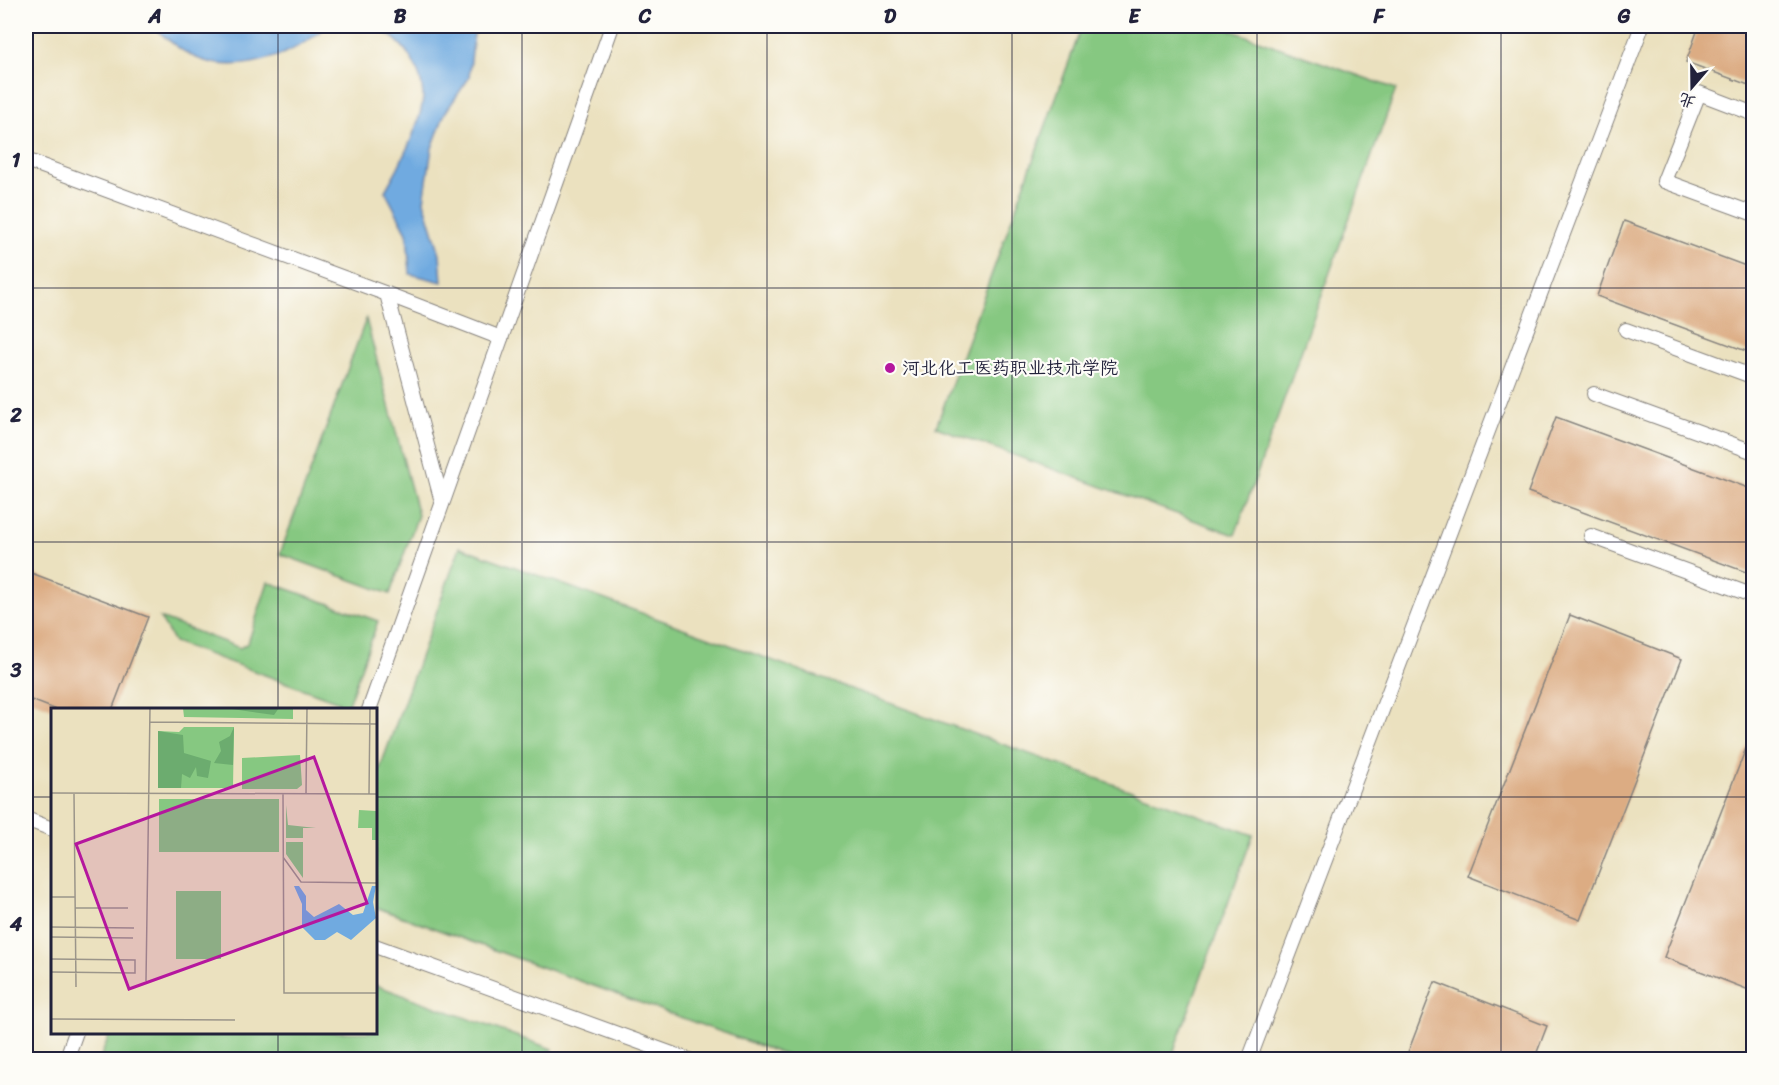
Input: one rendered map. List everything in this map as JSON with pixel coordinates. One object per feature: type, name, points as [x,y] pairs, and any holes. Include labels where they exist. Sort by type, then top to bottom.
[{"type":"lane","points":[[370,708],[612,26]]},
{"type":"lane","points":[[1249,1059],[1642,26]]},
{"type":"lane","points":[[1754,114],[1699,93],[1664,181],[1754,214]]},
{"type":"lane","points":[[26,160],[501,338]]},
{"type":"lane","points":[[387,294],[442,502]]},
{"type":"lane","points":[[1626,330],[1754,377]]},
{"type":"lane","points":[[1594,394],[1754,452]]},
{"type":"lane","points":[[1591,536],[1754,596]]},
{"type":"lane","points":[[26,819],[51,829]]},
{"type":"lane","points":[[376,946],[689,1059]]},
{"type":"lane","points":[[66,1059],[75,1034]]},
{"type":"green space","points":[[1082,26],[1219,26],[1396,89],[1235,535],[936,427]]},
{"type":"green space","points":[[366,319],[418,515],[390,594],[280,554]]},
{"type":"green space","points":[[460,547],[1253,835],[1171,1059],[796,1059],[376,907],[376,779]]},
{"type":"green space","points":[[268,582],[378,621],[347,708],[338,708],[339,702],[174,642],[160,618],[240,648],[248,643]]},
{"type":"green space","points":[[376,985],[552,1049],[548,1059],[100,1059],[110,1034],[376,1034]]},
{"type":"water","points":[[155,26],[327,26],[311,39],[273,58],[232,65],[212,63],[193,56],[166,38]]},
{"type":"water","points":[[359,26],[486,26],[474,34],[469,78],[445,113],[432,148],[424,201],[440,254],[442,282],[410,274],[407,233],[385,191],[403,158],[419,118],[423,95],[420,77],[407,52],[394,38],[386,33]]},
{"type":"building","points":[[1699,26],[1754,26],[1754,87],[1686,62]]},
{"type":"building","points":[[1624,221],[1754,269],[1754,354],[1597,296]]},
{"type":"building","points":[[1556,417],[1754,490],[1754,575],[1528,492]]},
{"type":"building","points":[[26,571],[148,617],[113,708],[52,708],[26,698]]},
{"type":"building","points":[[1570,615],[1682,659],[1580,920],[1468,876]]},
{"type":"building","points":[[1754,728],[1754,992],[1664,957]]},
{"type":"building","points":[[1435,982],[1547,1026],[1534,1060],[1405,1060]]},
{"type":"place","name":"河北化工医药职业技术学院","points":[[890,368]]}]
